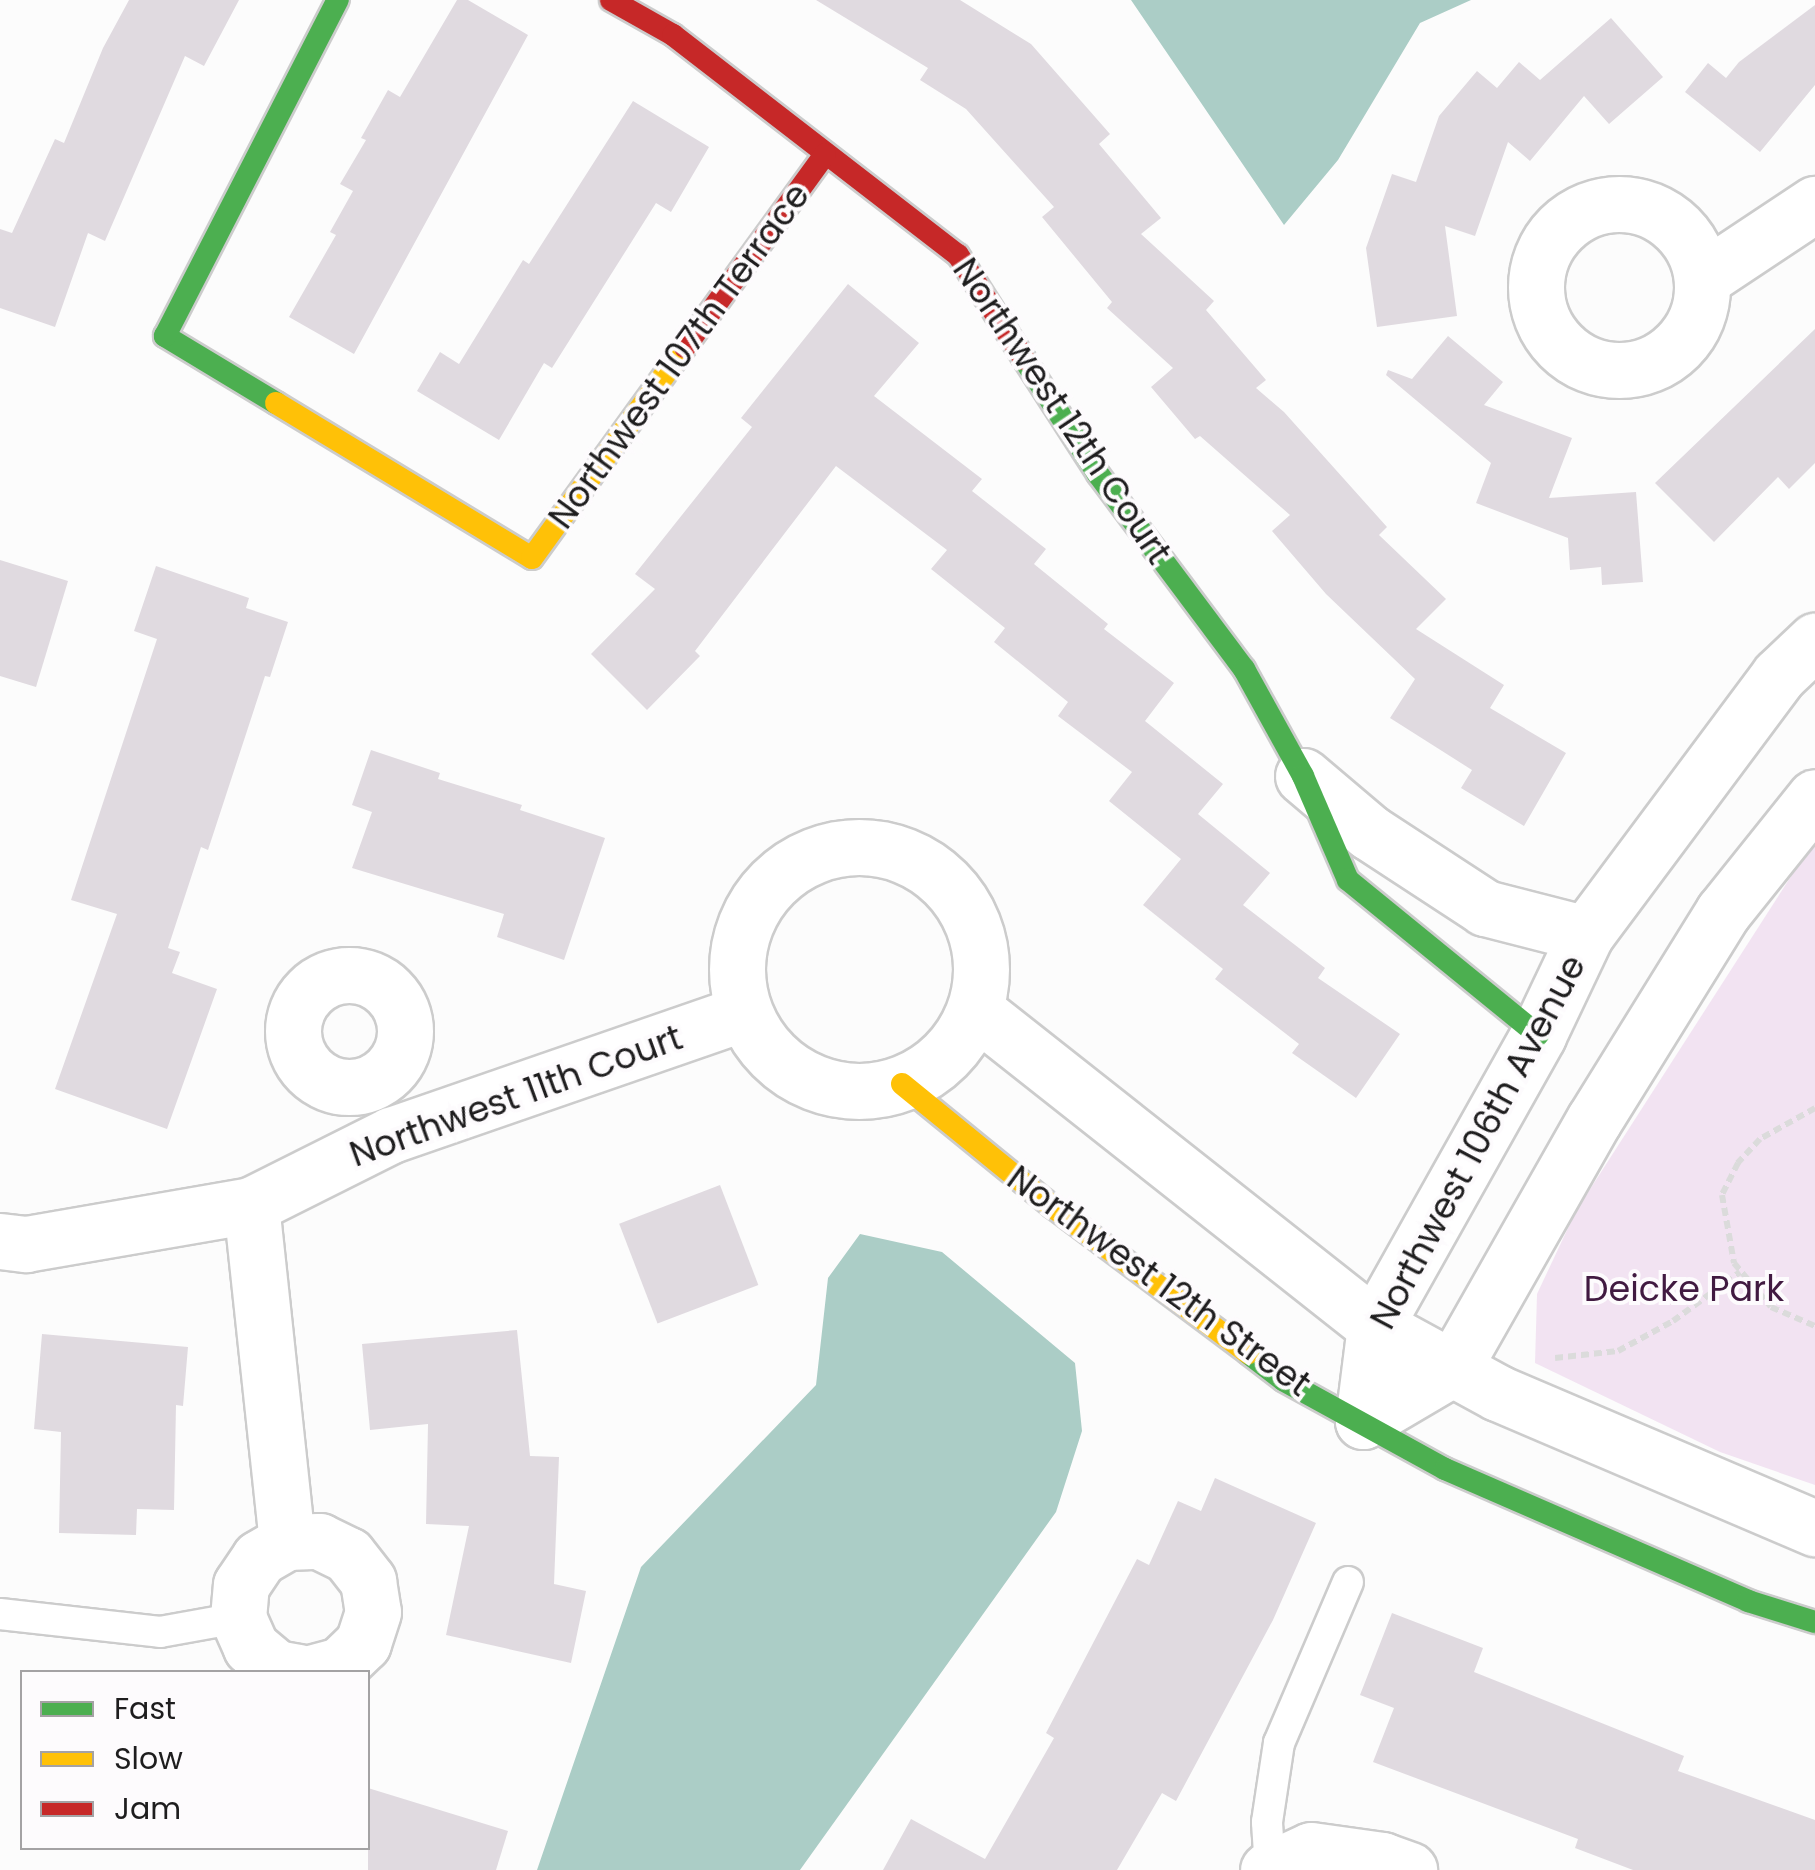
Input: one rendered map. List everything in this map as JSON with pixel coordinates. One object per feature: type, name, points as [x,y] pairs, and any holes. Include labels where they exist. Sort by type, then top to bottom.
[{"type":"street","name":"Northwest 107th Terrace","points":[[338,0],[165,336],[532,558],[825,154]]},
{"type":"street","name":"Northwest 12th Court","points":[[612,0],[673,35],[958,255],[1098,474],[1244,670],[1303,776],[1348,880],[1538,1036]]},
{"type":"street","points":[[1702,279],[1815,204]]},
{"type":"street","name":"Northwest 106th Avenue","points":[[1363,1421],[1375,1326],[1538,1036],[1586,934],[1779,675],[1815,641]]},
{"type":"street","name":"Northwest 12th Court","points":[[1303,776],[1370,832],[1485,908],[1586,934]]},
{"type":"street","points":[[1363,1421],[1453,1368],[1594,1120],[1724,912],[1815,797]]},
{"type":"street","points":[[852,846],[900,853],[941,878],[970,916],[982,963],[975,1010],[934,1067],[902,1084],[864,1092],[826,1087],[791,1072],[763,1046],[743,1013],[736,975],[742,928],[767,886],[806,857],[852,846]]},
{"type":"street","points":[[975,1010],[1375,1326],[1498,1393],[1815,1528]]},
{"type":"street","name":"Northwest 11th Court","points":[[0,1241],[26,1244],[251,1205],[390,1135],[743,1013]]},
{"type":"street","points":[[370,1083],[390,1135]]},
{"type":"street","name":"Northwest 12th Street","points":[[902,1084],[1052,1207],[1282,1380],[1446,1468],[1748,1601],[1815,1622]]},
{"type":"street","points":[[251,1205],[287,1542]]},
{"type":"street","points":[[288,1670],[276,1668],[252,1646],[238,1618],[241,1585],[258,1558],[287,1542],[319,1541],[348,1555],[368,1581],[373,1612],[363,1644],[340,1665],[321,1670]]},
{"type":"street","points":[[1283,1863],[1382,1860],[1409,1870]]},
{"type":"lane","points":[[1283,1863],[1267,1822],[1279,1743],[1348,1582]]},
{"type":"lane","points":[[0,1614],[160,1632],[238,1618]]},
{"type":"path","points":[[1815,1108],[1760,1139],[1738,1163],[1722,1195],[1734,1264],[1771,1307],[1815,1326]]},
{"type":"path","points":[[1543,1359],[1618,1351],[1673,1320],[1740,1272]]},
{"type":"green space","name":"Deicke Park","points":[[1815,839],[1815,1485],[1720,1452],[1535,1363],[1537,1294],[1576,1211]]},
{"type":"shaded area","points":[[1131,0],[1471,0],[1420,23],[1338,160],[1284,225]]},
{"type":"shaded area","points":[[860,1234],[942,1252],[1075,1363],[1082,1431],[1056,1512],[800,1870],[537,1870],[641,1567],[816,1385],[828,1278]]},
{"type":"building","points":[[129,0],[239,0],[204,66],[185,56],[105,241],[88,233],[55,327],[0,308],[0,229],[12,233],[55,139],[64,143],[103,48]]},
{"type":"building","points":[[457,0],[468,0],[528,35],[354,354],[289,317],[336,235],[330,232],[353,191],[340,184],[366,140],[361,138],[388,90],[400,97]]},
{"type":"building","points":[[816,0],[960,0],[1031,44],[1110,134],[1099,144],[1161,218],[1141,234],[1214,301],[1206,310],[1266,380],[1256,388],[1284,412],[1387,527],[1379,535],[1446,599],[1416,629],[1504,685],[1490,708],[1566,753],[1524,826],[1461,788],[1472,770],[1390,718],[1415,679],[1326,594],[1272,531],[1290,515],[1200,436],[1195,439],[1151,387],[1173,368],[1107,308],[1112,302],[1042,217],[1054,207],[966,109],[920,80],[928,68]]},
{"type":"building","points":[[1815,5],[1815,85],[1760,152],[1685,92],[1708,63],[1726,78],[1739,62]]},
{"type":"building","points":[[1611,18],[1663,77],[1609,124],[1584,96],[1530,161],[1508,142],[1475,236],[1445,226],[1457,316],[1377,327],[1366,248],[1392,174],[1416,182],[1439,116],[1477,71],[1497,88],[1519,62],[1540,80]]},
{"type":"building","points":[[633,101],[709,147],[671,212],[656,203],[552,368],[544,363],[499,440],[417,391],[440,352],[459,364],[523,260],[529,264]]},
{"type":"building","points":[[848,284],[919,343],[874,396],[982,479],[972,491],[1046,549],[1034,564],[1108,624],[1104,629],[1174,683],[1145,721],[1223,784],[1198,814],[1270,873],[1243,905],[1325,968],[1318,978],[1400,1034],[1356,1098],[1292,1053],[1299,1044],[1215,979],[1223,969],[1143,905],[1181,859],[1109,801],[1132,772],[1058,716],[1068,702],[994,642],[1005,628],[931,569],[947,550],[836,466],[695,651],[700,656],[647,710],[591,654],[655,589],[635,574],[752,427],[741,418]]},
{"type":"building","points":[[1815,329],[1815,463],[1789,489],[1778,477],[1714,542],[1655,483]]},
{"type":"building","points":[[1448,336],[1503,382],[1484,405],[1572,438],[1549,498],[1636,492],[1643,582],[1602,585],[1601,567],[1570,570],[1568,538],[1476,503],[1491,463],[1386,375],[1388,370],[1412,379]]},
{"type":"building","points":[[0,560],[68,581],[36,687],[0,676]]},
{"type":"building","points":[[156,566],[249,598],[246,608],[288,622],[270,677],[265,676],[208,850],[201,847],[168,948],[180,952],[172,973],[217,989],[167,1129],[55,1089],[117,914],[71,900],[157,639],[134,631]]},
{"type":"building","points":[[371,750],[440,773],[438,779],[522,805],[520,810],[605,838],[564,960],[497,937],[504,914],[352,868],[372,812],[352,805]]},
{"type":"building","points":[[720,1185],[758,1285],[658,1324],[619,1224]]},
{"type":"building","points":[[517,1330],[530,1456],[559,1457],[554,1584],[586,1591],[571,1663],[446,1635],[469,1526],[426,1524],[428,1424],[370,1430],[362,1344]]},
{"type":"building","points":[[42,1334],[188,1347],[183,1406],[176,1405],[174,1510],[137,1509],[136,1535],[59,1533],[61,1432],[34,1429]]},
{"type":"building","points":[[1215,1478],[1316,1523],[1273,1620],[1176,1801],[1162,1793],[1117,1870],[883,1870],[911,1819],[985,1859],[1054,1738],[1046,1733],[1137,1559],[1149,1565],[1178,1501],[1201,1511]]},
{"type":"building","points":[[1392,1613],[1483,1648],[1474,1672],[1684,1756],[1678,1771],[1815,1820],[1815,1870],[1633,1870],[1575,1848],[1578,1839],[1373,1762],[1394,1708],[1360,1695]]},
{"type":"building","points":[[370,1789],[508,1831],[496,1870],[368,1870]]},
{"type":"traffic: fast","points":[[276,403],[165,336],[338,0]]},
{"type":"traffic: fast","points":[[1024,359],[1098,474],[1244,669],[1303,776],[1348,880],[1538,1035]]},
{"type":"traffic: fast","points":[[1248,1353],[1283,1380],[1445,1469],[1748,1601],[1815,1622]]},
{"type":"traffic: slow","points":[[276,403],[532,558],[685,347]]},
{"type":"traffic: slow","points":[[902,1084],[1053,1207],[1248,1353]]},
{"type":"traffic: jam","points":[[611,0],[673,35],[958,255],[1024,359]]},
{"type":"traffic: jam","points":[[685,347],[825,154]]}]
